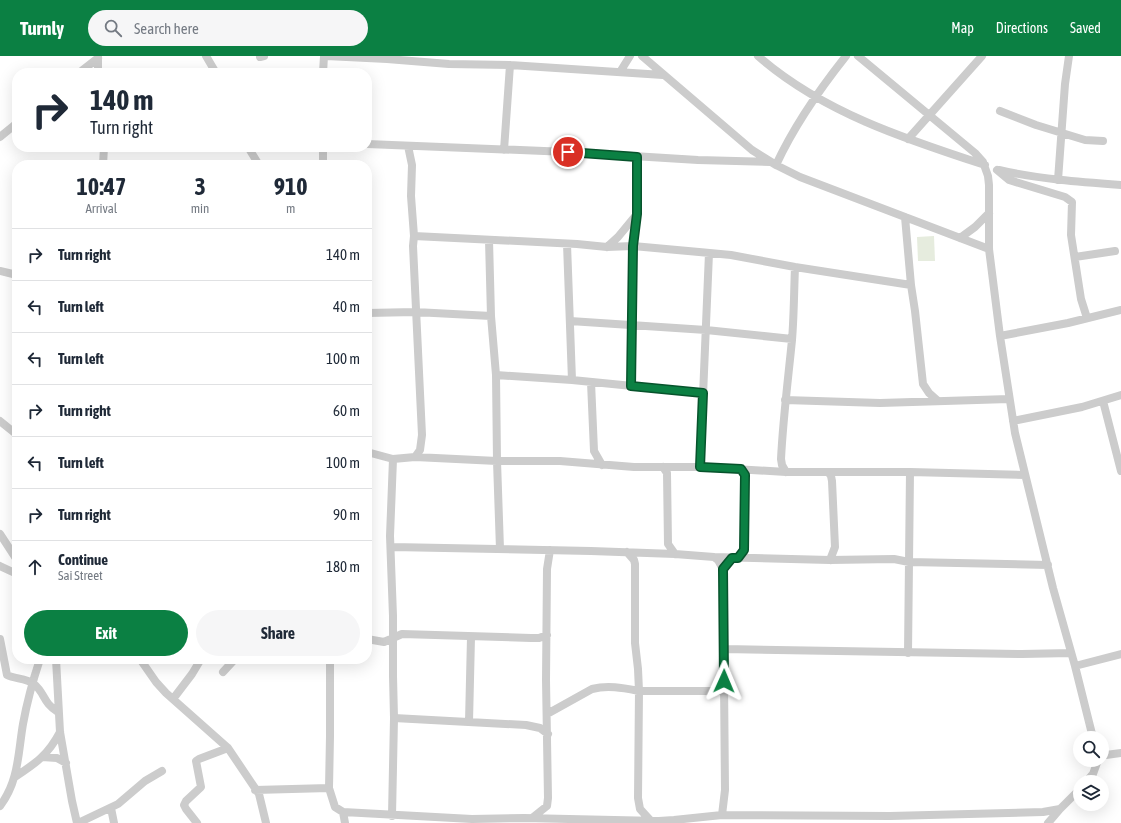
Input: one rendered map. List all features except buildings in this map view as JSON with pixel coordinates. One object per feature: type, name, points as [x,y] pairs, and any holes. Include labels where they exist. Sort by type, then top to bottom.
[{"type":"street","points":[[206,56],[213,68]]},
{"type":"street","points":[[324,68],[325,56],[449,60],[663,75]]},
{"type":"street","points":[[620,72],[630,56]]},
{"type":"street","points":[[642,56],[752,150],[773,164],[800,177],[989,249]]},
{"type":"street","points":[[758,56],[773,70],[815,98],[841,111],[908,139],[997,170],[1020,175],[1058,180],[1121,185]]},
{"type":"street","points":[[773,164],[815,98],[846,56]]},
{"type":"street","points":[[858,56],[975,153],[985,166],[989,185],[989,249],[1013,421],[1025,476],[1075,666],[1090,731]]},
{"type":"street","points":[[908,139],[982,56]]},
{"type":"street","points":[[1058,180],[1069,56]]},
{"type":"street","points":[[85,68],[98,57]]},
{"type":"street","points":[[98,57],[98,68]]},
{"type":"street","points":[[504,150],[510,65]]},
{"type":"street","points":[[1000,111],[1036,125],[1085,140],[1103,141]]},
{"type":"street","points":[[0,137],[12,127]]},
{"type":"street","points":[[372,144],[773,164]]},
{"type":"street","points":[[408,146],[412,165],[411,196],[414,236],[415,312],[422,435],[420,450],[415,457]]},
{"type":"street","points":[[631,386],[633,246],[637,214],[637,157]]},
{"type":"street","points":[[997,170],[1010,180],[1059,195],[1069,199],[1072,202],[1071,235],[1082,299],[1087,318]]},
{"type":"street","points":[[960,238],[975,228],[989,213]]},
{"type":"street","points":[[607,247],[618,237],[637,214]]},
{"type":"street","points":[[905,217],[911,285],[925,387],[928,393],[938,401]]},
{"type":"street","points":[[414,236],[607,247],[633,246],[709,253],[737,256],[795,267],[911,285]]},
{"type":"street","points":[[489,240],[496,375],[500,549]]},
{"type":"street","points":[[567,244],[572,380]]},
{"type":"street","points":[[1075,257],[1115,251]]},
{"type":"street","points":[[700,467],[709,253]]},
{"type":"street","points":[[786,472],[782,465],[781,459],[785,400],[792,339],[795,267]]},
{"type":"street","points":[[0,271],[12,274]]},
{"type":"street","points":[[1000,336],[1121,310]]},
{"type":"street","points":[[372,313],[415,312],[492,316]]},
{"type":"street","points":[[570,320],[706,330],[792,339]]},
{"type":"street","points":[[496,375],[572,380],[703,393]]},
{"type":"street","points":[[591,382],[594,451],[602,465]]},
{"type":"street","points":[[918,401],[925,387]]},
{"type":"street","points":[[1013,421],[1082,407],[1121,395]]},
{"type":"street","points":[[785,400],[880,403],[1009,399]]},
{"type":"street","points":[[1103,401],[1121,471]]},
{"type":"street","points":[[0,421],[12,431]]},
{"type":"street","points":[[372,453],[393,459],[415,457],[497,461],[560,461],[602,465],[700,467],[786,472],[910,472],[1025,476]]},
{"type":"street","points":[[392,816],[394,718],[392,547],[390,536],[393,459]]},
{"type":"street","points":[[770,471],[781,459]]},
{"type":"street","points":[[663,467],[666,473],[668,544],[675,554]]},
{"type":"street","points":[[723,569],[742,554],[744,547],[745,475],[741,469]]},
{"type":"street","points":[[908,653],[910,472]]},
{"type":"street","points":[[829,473],[832,481],[835,547],[830,560]]},
{"type":"street","points":[[0,534],[12,552]]},
{"type":"street","points":[[660,553],[668,544]]},
{"type":"street","points":[[392,547],[660,553],[735,558],[830,560],[894,559],[909,562],[1048,565]]},
{"type":"street","points":[[550,550],[547,569],[548,805],[553,819]]},
{"type":"street","points":[[627,552],[634,560],[635,564],[635,643],[639,691],[638,798],[640,809],[656,821]]},
{"type":"street","points":[[635,564],[649,553]]},
{"type":"street","points":[[714,557],[718,560],[723,569],[725,790],[722,815]]},
{"type":"street","points":[[0,566],[12,572]]},
{"type":"street","points":[[372,640],[384,642],[402,634],[531,638],[547,635]]},
{"type":"street","points":[[469,722],[471,637]]},
{"type":"street","points":[[0,639],[7,675],[32,682],[49,706],[58,712]]},
{"type":"street","points":[[724,649],[908,653],[1071,653]]},
{"type":"street","points":[[1075,666],[1121,654]]},
{"type":"street","points":[[0,805],[15,778],[20,754],[23,726],[32,682],[38,664]]},
{"type":"street","points":[[56,664],[60,732],[72,801],[78,823],[118,804],[144,781],[162,771]]},
{"type":"street","points":[[143,664],[156,682],[173,699],[228,748],[259,794],[266,823]]},
{"type":"street","points":[[173,699],[198,664]]},
{"type":"street","points":[[223,672],[230,664]]},
{"type":"street","points":[[330,664],[329,788],[335,807],[343,812],[392,816],[408,819],[532,818],[656,821],[722,815],[890,816],[1043,812],[1060,809]]},
{"type":"street","points":[[547,714],[592,688],[610,687],[639,691],[724,691]]},
{"type":"street","points":[[394,718],[526,725],[540,728],[548,734]]},
{"type":"street","points":[[15,778],[42,757],[53,746],[60,732]]},
{"type":"street","points":[[197,823],[184,805],[201,787],[196,761],[198,758],[228,748]]},
{"type":"street","points":[[1109,755],[1121,753]]},
{"type":"street","points":[[42,757],[56,758],[66,763]]},
{"type":"street","points":[[255,790],[329,788]]},
{"type":"street","points":[[1048,823],[1073,796]]},
{"type":"street","points":[[532,818],[548,805]]},
{"type":"street","points":[[111,808],[114,823]]},
{"type":"street","points":[[343,812],[345,823]]},
{"type":"shaded area","points":[[934,236],[935,261],[918,261],[917,237]]},
{"type":"route","points":[[568,152],[637,157],[637,214],[633,246],[631,386],[703,393],[700,467],[741,469],[745,473],[744,550],[738,558],[732,558],[723,569],[724,681]]}]
